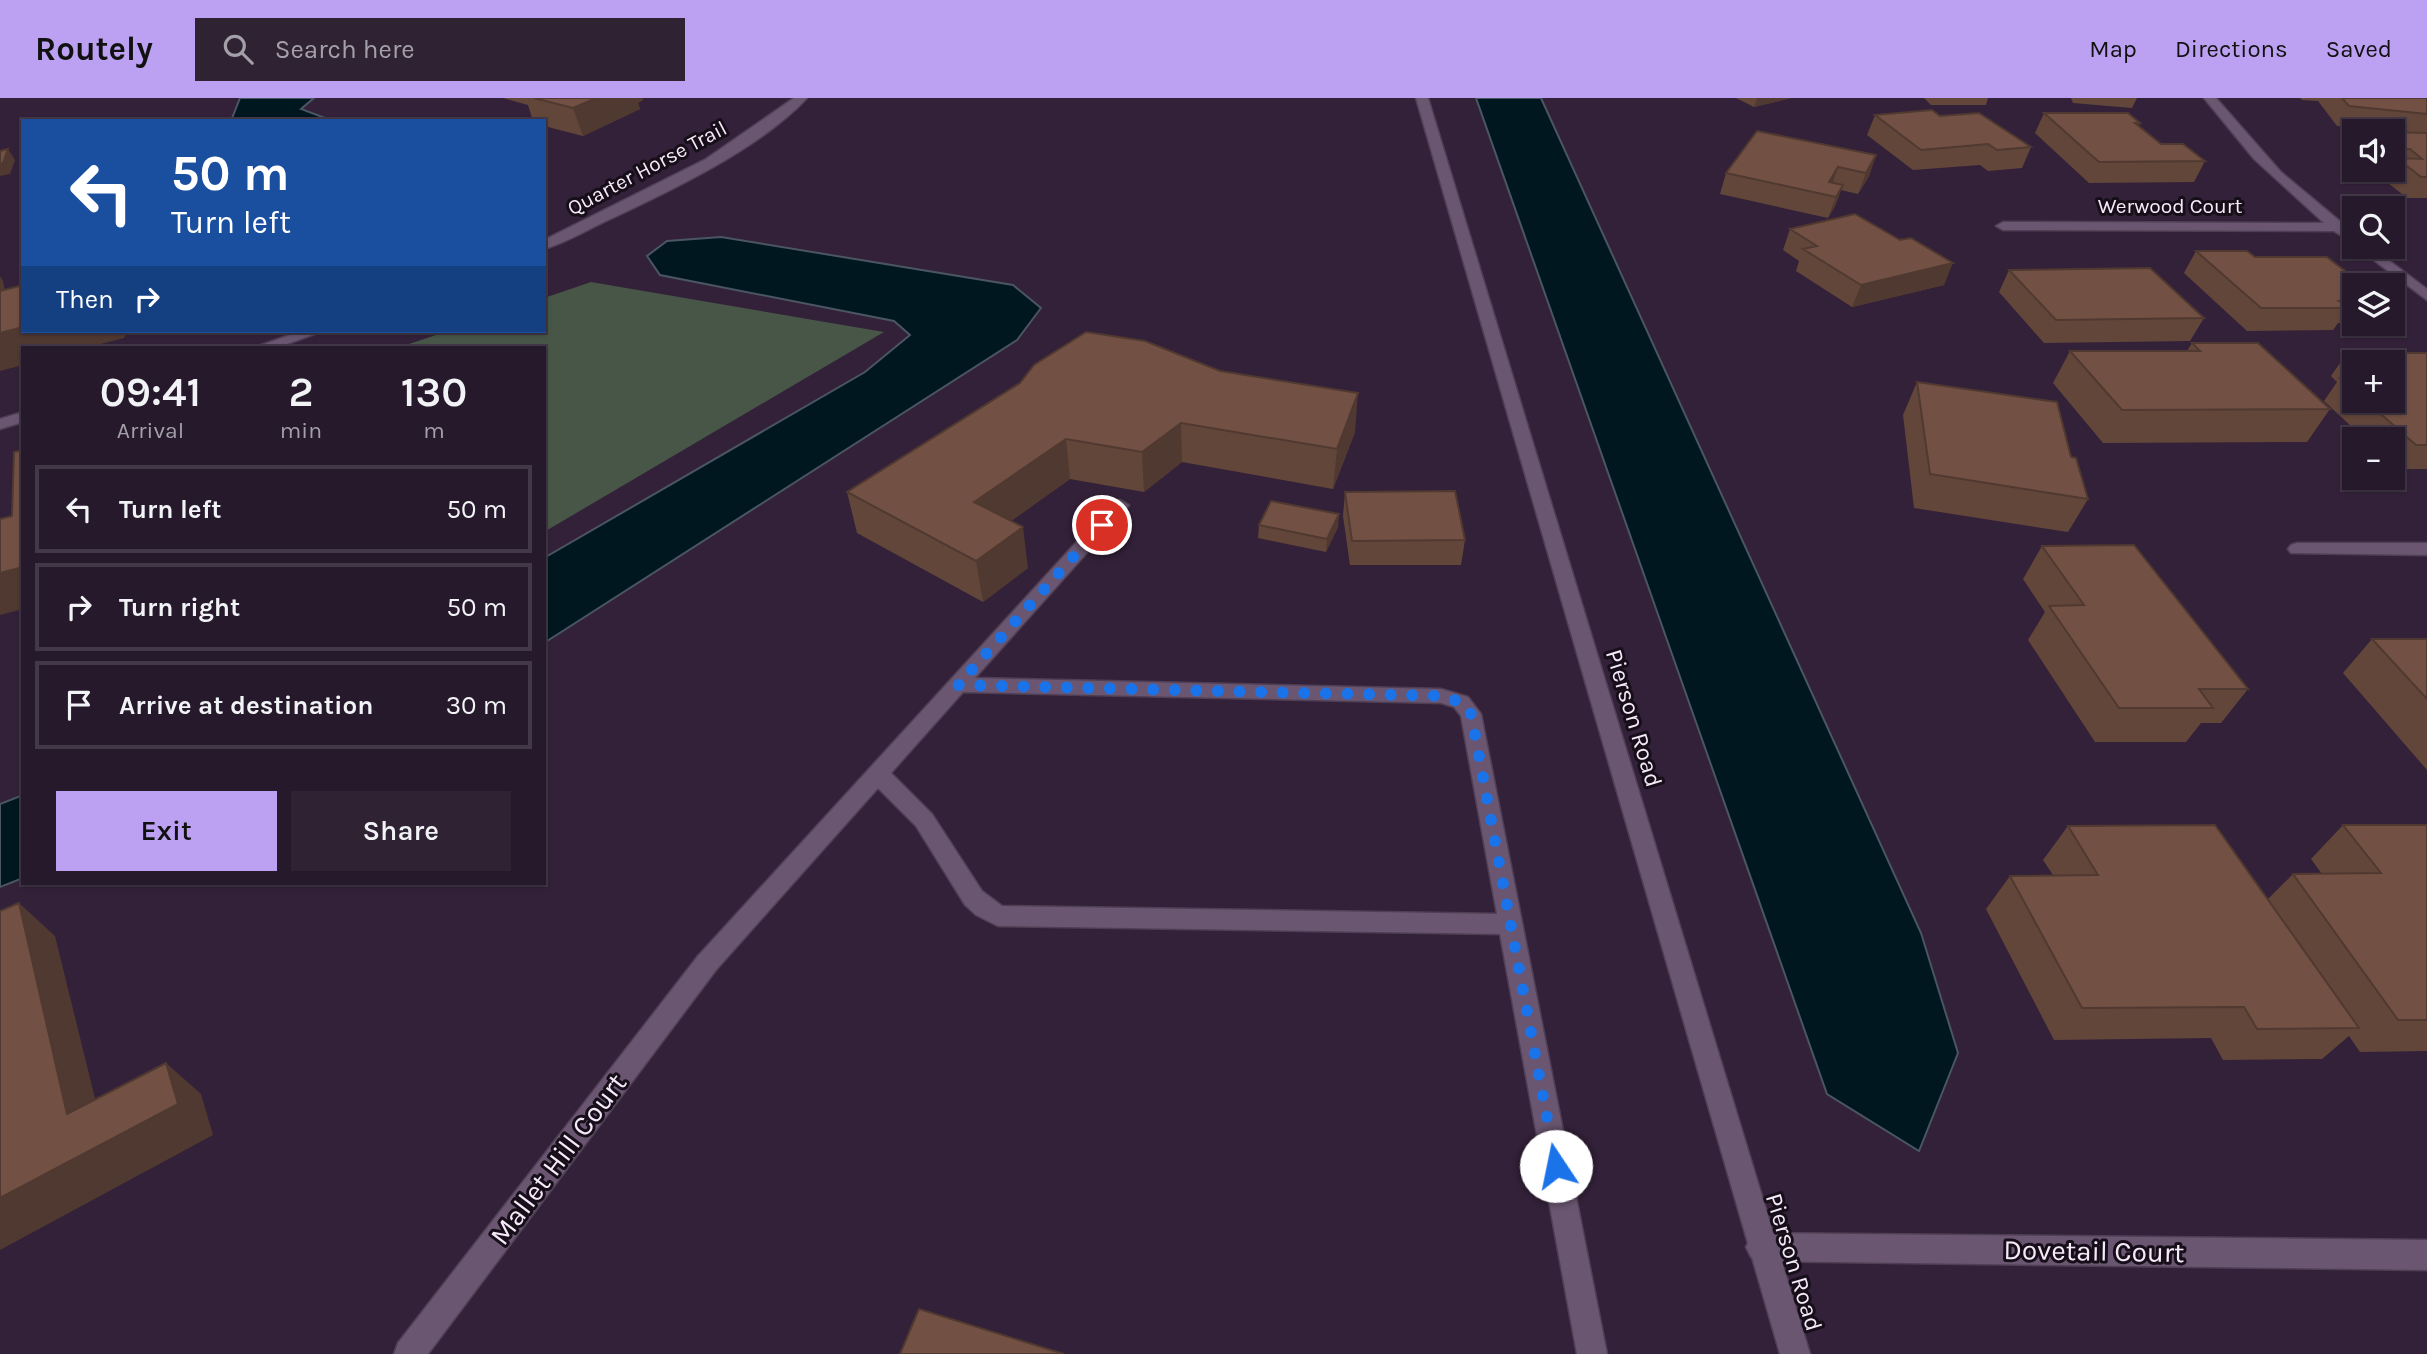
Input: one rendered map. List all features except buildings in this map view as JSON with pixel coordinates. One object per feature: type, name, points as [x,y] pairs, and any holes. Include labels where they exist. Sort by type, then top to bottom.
[{"type":"street","name":"Quarter Horse Trail","points":[[546,244],[662,188],[733,147],[801,98]]},
{"type":"street","name":"Pierson Road","points":[[1422,98],[1761,1247],[1795,1354]]},
{"type":"street","points":[[2210,98],[2235,134],[2279,179],[2342,231]]},
{"type":"street","name":"Werwood Court","points":[[2003,226],[2337,227]]},
{"type":"street","points":[[2379,259],[2427,296]]},
{"type":"street","points":[[267,346],[310,333]]},
{"type":"street","points":[[0,424],[21,418]]},
{"type":"street","name":"Mallet Hill Court","points":[[409,1354],[707,964],[1119,505]]},
{"type":"street","points":[[2297,549],[2427,550]]},
{"type":"street","points":[[958,685],[1441,696],[1461,702],[1471,714],[1592,1354]]},
{"type":"street","points":[[878,774],[924,820],[970,897],[982,908],[998,916],[1510,923]]},
{"type":"street","name":"Dovetail Court","points":[[1761,1247],[2427,1255]]},
{"type":"green space","points":[[591,282],[884,332],[546,531],[546,346],[403,346],[442,333],[546,333],[546,297]]},
{"type":"water","points":[[240,98],[314,98],[301,109],[328,119],[232,119]]},
{"type":"water","points":[[1476,98],[1541,98],[1921,933],[1958,1053],[1919,1151],[1827,1094]]},
{"type":"water","points":[[721,237],[1013,285],[1041,308],[1017,340],[546,642],[546,557],[865,372],[910,335],[894,321],[660,275],[647,256],[667,241]]},
{"type":"water","points":[[21,796],[21,879],[0,887],[0,804]]},
{"type":"route","points":[[1102,525],[958,685],[1441,696],[1461,702],[1471,714],[1556,1166]]}]
